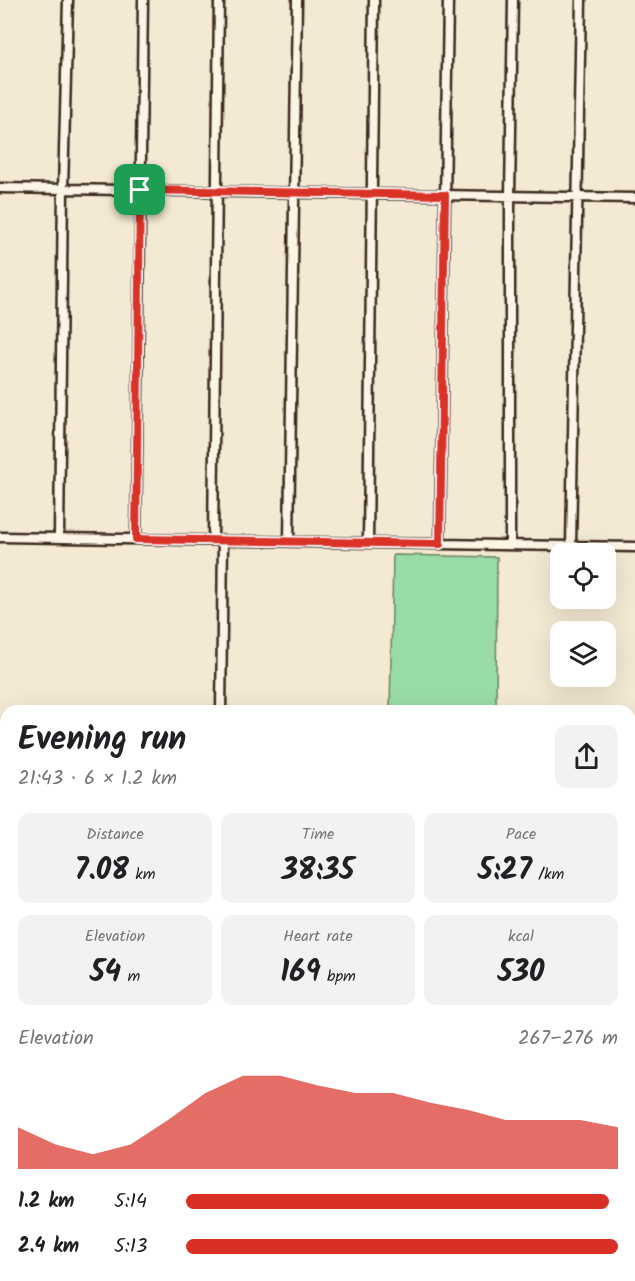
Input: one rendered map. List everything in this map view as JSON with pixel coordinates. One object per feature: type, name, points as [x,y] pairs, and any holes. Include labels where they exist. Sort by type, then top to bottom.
[{"type":"street","points":[[59,537],[63,189],[68,0]]},
{"type":"street","points":[[136,539],[143,0]]},
{"type":"street","points":[[219,0],[216,191],[221,705]]},
{"type":"street","points":[[289,541],[297,0]]},
{"type":"street","points":[[368,543],[374,0]]},
{"type":"street","points":[[440,544],[448,0]]},
{"type":"street","points":[[510,545],[510,196],[513,0]]},
{"type":"street","points":[[571,543],[581,0]]},
{"type":"street","points":[[0,188],[635,198]]},
{"type":"street","points":[[0,537],[550,546]]},
{"type":"street","points":[[616,547],[635,547]]},
{"type":"green space","points":[[393,555],[497,557],[496,705],[390,705]]},
{"type":"route","points":[[140,190],[445,195],[440,544],[136,539],[140,190]]}]
